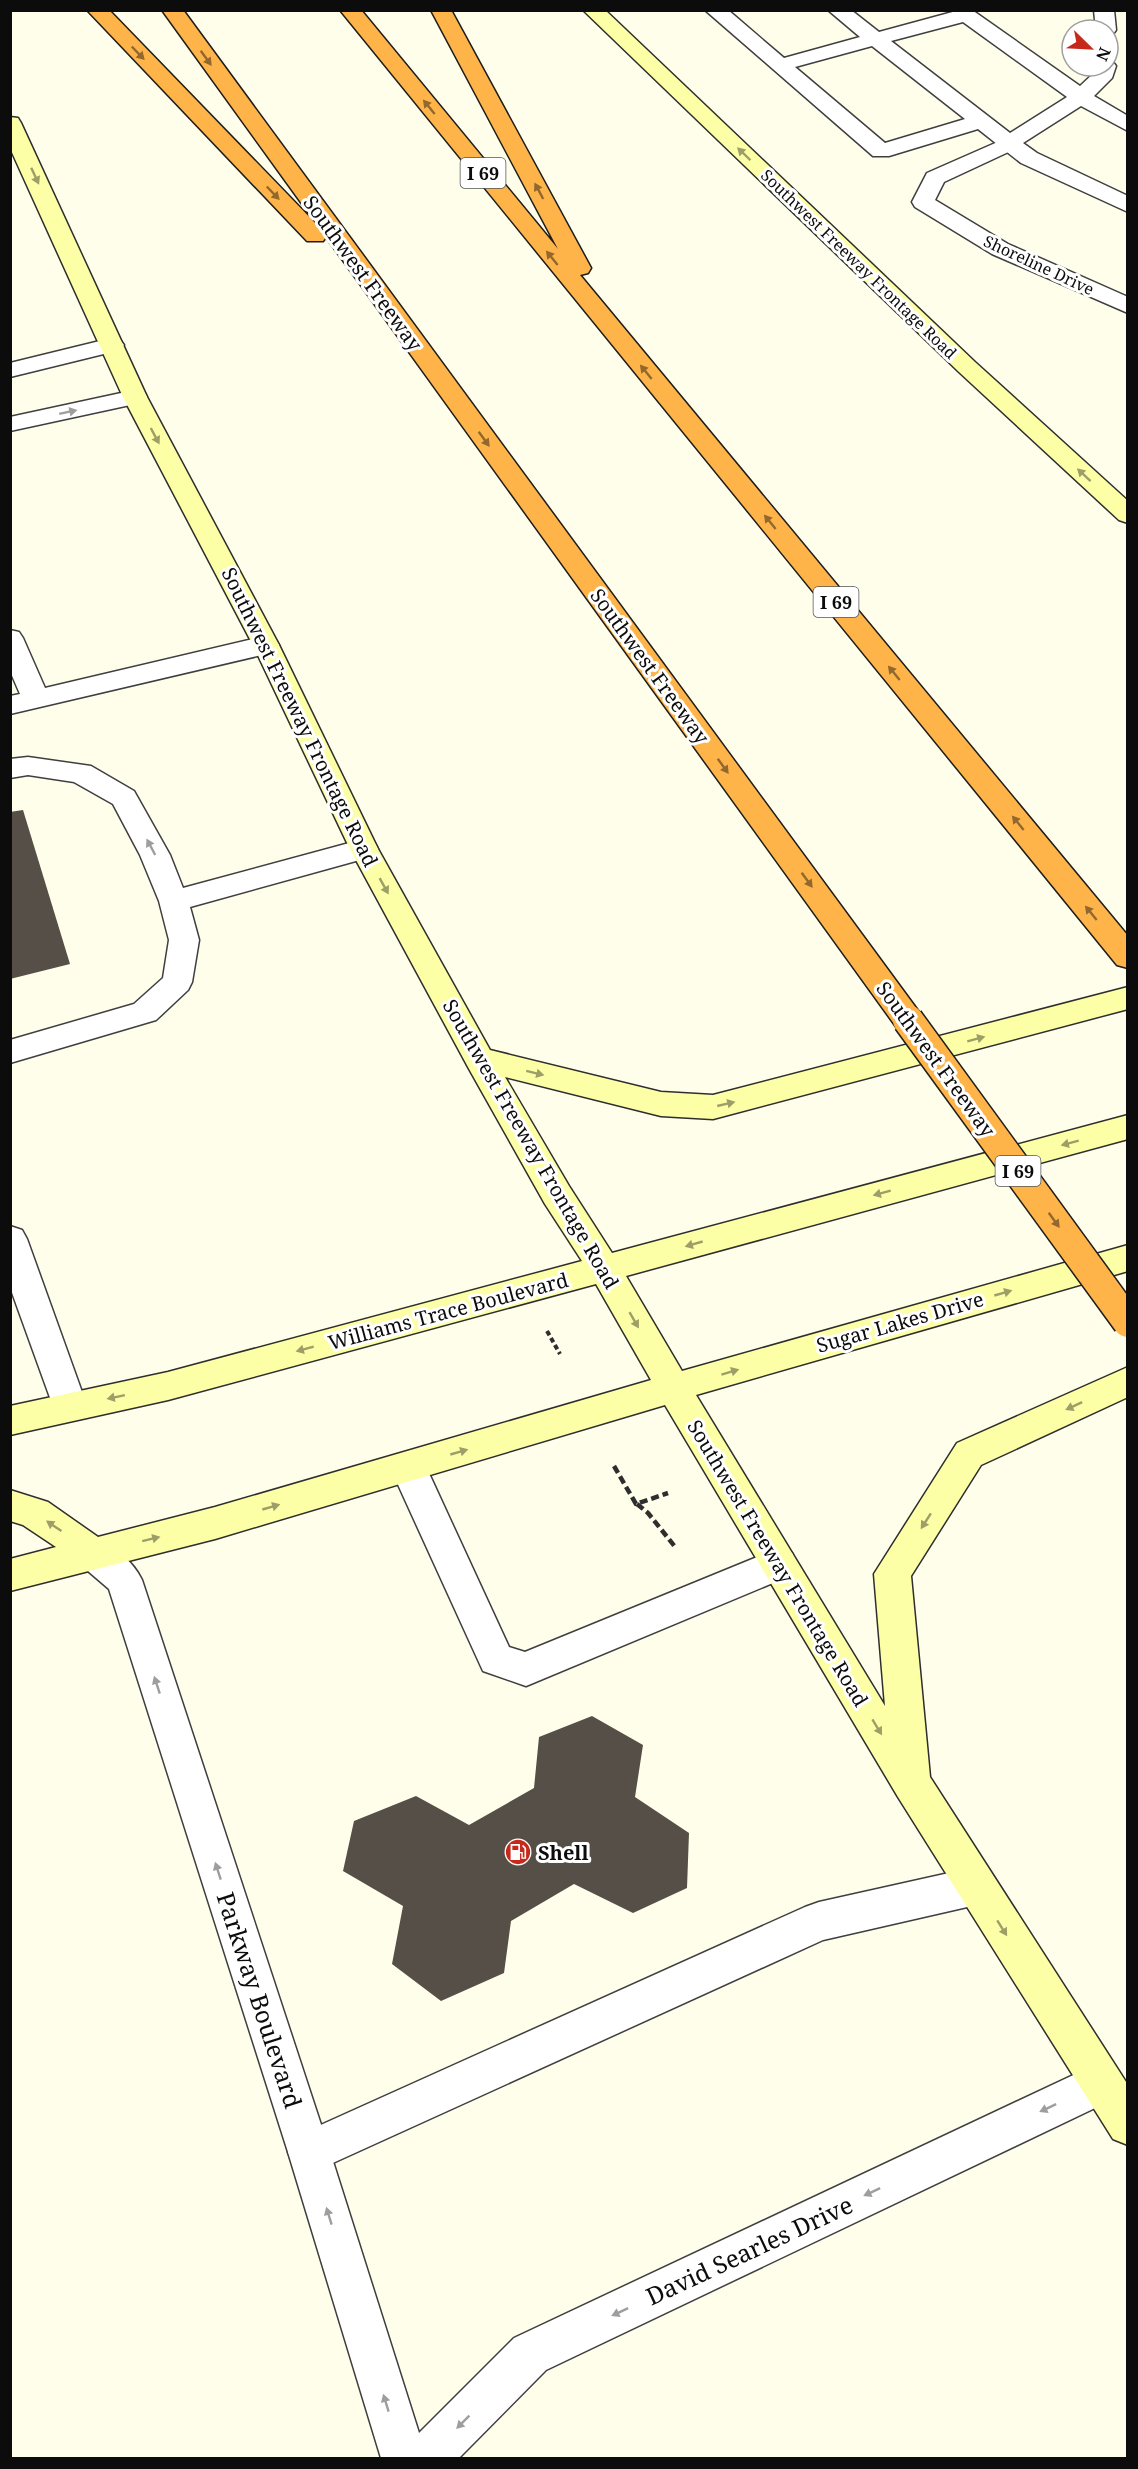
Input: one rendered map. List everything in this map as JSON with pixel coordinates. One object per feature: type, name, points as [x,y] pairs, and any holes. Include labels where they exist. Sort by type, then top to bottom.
[{"type":"highway","points":[[97,10],[399,323]]},
{"type":"highway","name":"Southwest Freeway","points":[[172,10],[1128,1322]]},
{"type":"highway","name":"I 69","points":[[350,10],[1128,957]]},
{"type":"highway","points":[[441,10],[616,335]]},
{"type":"main road","name":"Southwest Freeway Frontage Road","points":[[593,10],[967,367],[1128,514]]},
{"type":"main road","name":"Southwest Freeway Frontage Road","points":[[10,123],[135,397],[266,645],[364,849],[479,1059],[557,1195],[605,1269],[674,1389],[912,1784],[1128,2124]]},
{"type":"main road","points":[[479,1059],[661,1104],[713,1107],[1128,998]]},
{"type":"main road","name":"Williams Trace Boulevard","points":[[10,1421],[168,1386],[1128,1127]]},
{"type":"main road","name":"Sugar Lakes Drive","points":[[674,1389],[846,1337],[1128,1258]]},
{"type":"main road","points":[[912,1784],[892,1574],[969,1454],[1128,1381]]},
{"type":"main road","points":[[10,1575],[215,1523],[674,1389]]},
{"type":"main road","points":[[10,1505],[35,1513],[94,1554]]},
{"type":"street","points":[[715,10],[881,151],[980,121]]},
{"type":"street","points":[[838,10],[1029,158],[1128,205]]},
{"type":"street","points":[[780,65],[966,15],[1082,97],[1128,125]]},
{"type":"street","points":[[1009,144],[1082,97],[1102,78]]},
{"type":"street","name":"Shoreline Drive","points":[[1009,144],[935,178],[923,202],[1000,249],[1128,306]]},
{"type":"street","points":[[10,370],[112,345]]},
{"type":"street","points":[[10,424],[135,397]]},
{"type":"street","points":[[10,638],[23,702],[266,645]]},
{"type":"street","points":[[10,770],[28,766],[81,773],[124,798],[155,855],[174,901],[184,940],[177,982],[146,1012],[10,1052]]},
{"type":"street","points":[[174,901],[364,849]]},
{"type":"street","points":[[10,1239],[70,1406]]},
{"type":"street","points":[[408,1467],[496,1659],[526,1669],[779,1564]]},
{"type":"street","name":"Parkway Boulevard","points":[[94,1554],[124,1580],[309,2152],[404,2458]]},
{"type":"street","points":[[309,2152],[819,1921],[976,1886]]},
{"type":"street","name":"David Searles Drive","points":[[427,2458],[530,2354],[1101,2083]]},
{"type":"path","points":[[545,1328],[560,1354]]},
{"type":"path","points":[[614,1466],[636,1504],[648,1513],[676,1548]]},
{"type":"path","points":[[636,1504],[668,1493]]},
{"type":"building","points":[[23,810],[70,964],[10,979],[10,812]]},
{"type":"building","name":"Shell","points":[[592,1716],[643,1745],[635,1797],[689,1833],[687,1888],[633,1913],[574,1884],[511,1921],[504,1973],[441,2001],[392,1964],[403,1906],[343,1871],[354,1821],[416,1796],[469,1825],[534,1788],[539,1737]]},
{"type":"place","name":"Shell","points":[[518,1852]]}]
